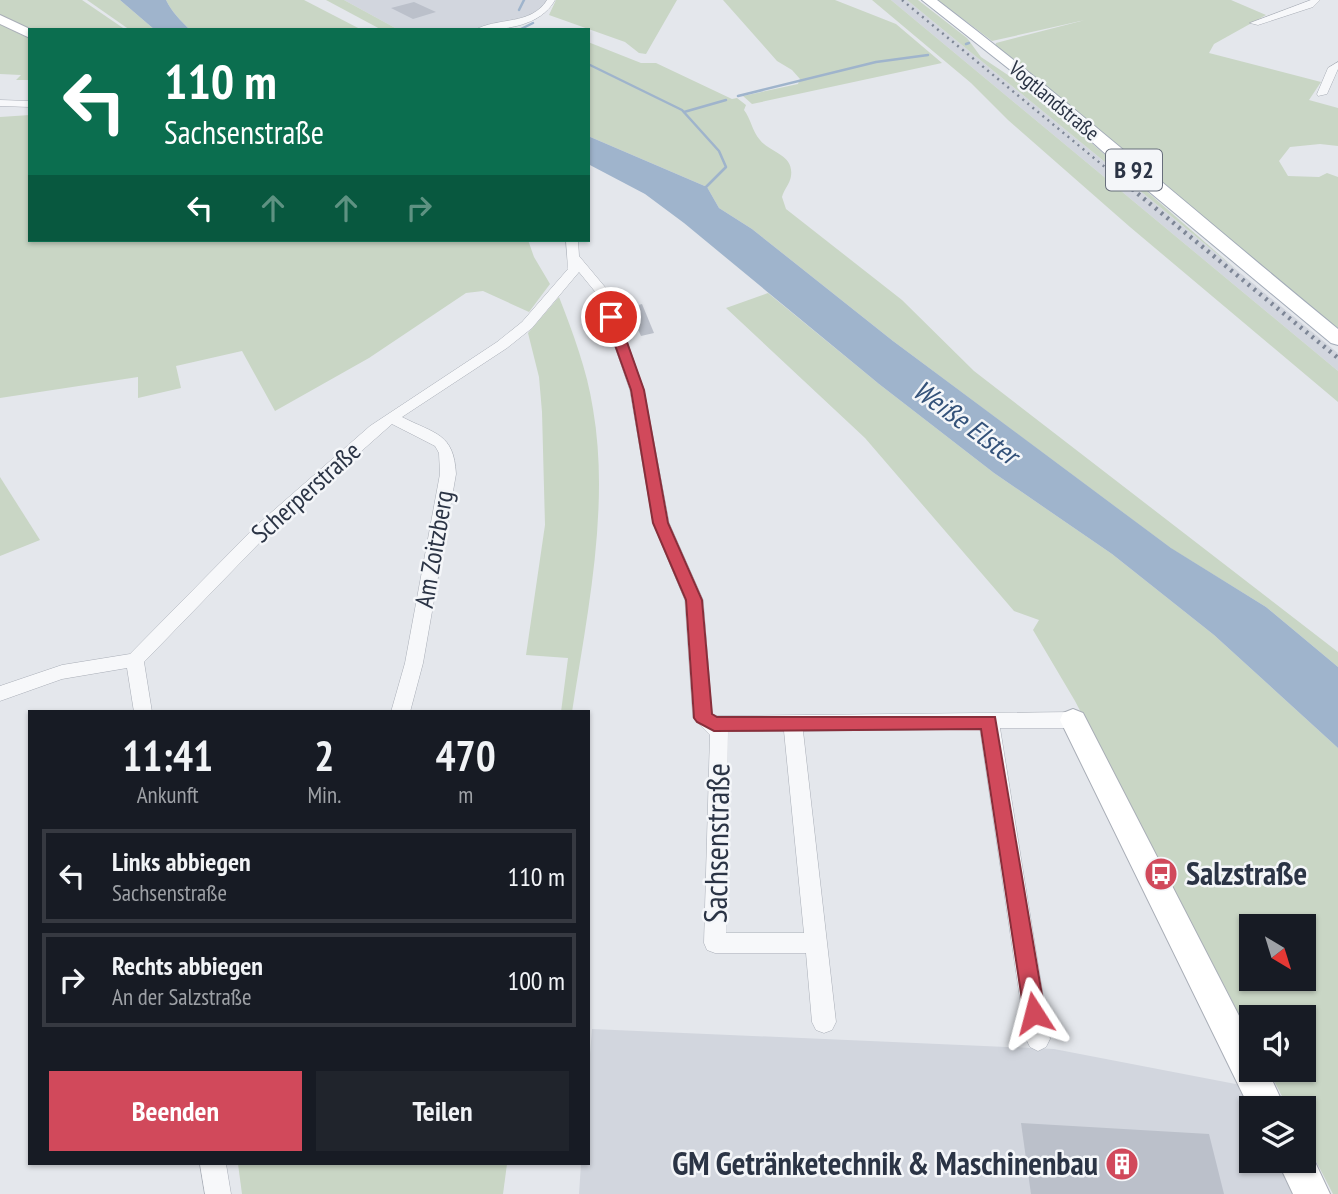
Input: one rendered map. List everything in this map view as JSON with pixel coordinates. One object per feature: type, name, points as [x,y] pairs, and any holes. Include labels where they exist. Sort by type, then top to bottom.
[{"type":"main road","name":"Vogtlandstraße","points":[[929,0],[1028,77],[1338,340]]},
{"type":"main road","points":[[0,19],[28,33]]},
{"type":"main road","points":[[1073,720],[1262,1096]]},
{"type":"main road","points":[[1302,1173],[1312,1194]]},
{"type":"street","points":[[487,28],[546,11],[551,0]]},
{"type":"street","points":[[1255,23],[1310,5],[1316,0]]},
{"type":"street","points":[[1322,94],[1333,68],[1338,65]]},
{"type":"street","points":[[0,103],[28,104]]},
{"type":"street","points":[[572,242],[575,259],[603,293],[637,390],[661,523],[694,600],[703,718],[714,724]]},
{"type":"street","name":"Scherperstraße","points":[[135,660],[263,529],[390,417],[502,345],[527,325],[571,274],[575,259]]},
{"type":"street","name":"Am Zoitzberg","points":[[390,417],[441,443],[447,453],[445,487],[414,663],[402,710]]},
{"type":"street","points":[[0,694],[27,682],[62,672],[135,660],[143,710]]},
{"type":"street","name":"Sachsenstraße","points":[[714,724],[1073,720]]},
{"type":"street","points":[[989,722],[1038,1039]]},
{"type":"street","name":"Sachsenstraße","points":[[714,724],[720,734],[715,943],[815,943]]},
{"type":"street","points":[[793,724],[824,1022]]},
{"type":"street","points":[[214,1165],[218,1194]]},
{"type":"shaded area","points":[[344,0],[547,0],[543,9],[530,15],[486,28],[395,28]]},
{"type":"shaded area","points":[[891,0],[907,0],[1338,353],[1338,371]]},
{"type":"shaded area","points":[[592,1029],[1054,1049],[1246,1086],[1248,1096],[1239,1096],[1239,1173],[1289,1173],[1299,1194],[579,1194],[581,1165],[590,1165]]},
{"type":"green space","points":[[0,0],[82,0],[123,28],[28,29],[0,15]]},
{"type":"green space","points":[[87,0],[120,0],[153,28],[127,28]]},
{"type":"green space","points":[[166,0],[304,0],[358,28],[188,28]]},
{"type":"green space","points":[[326,0],[344,0],[395,28],[378,28]]},
{"type":"green space","points":[[556,0],[677,0],[646,54],[639,53],[625,42],[549,15]]},
{"type":"green space","points":[[723,0],[835,0],[896,24],[942,63],[752,104],[743,96],[798,84],[800,79],[792,70],[777,61]]},
{"type":"green space","points":[[872,0],[891,0],[1338,371],[1338,402],[1130,227],[1008,120],[971,83]]},
{"type":"green space","points":[[907,0],[918,0],[967,38],[981,57],[1032,91],[1238,271]]},
{"type":"green space","points":[[938,0],[1231,0],[1266,15],[1214,44],[1209,53],[1321,82],[1309,100],[1338,108],[1338,146],[1320,144],[1290,147],[1279,161],[1288,176],[1319,177],[1327,173],[1338,177],[1338,332],[995,46],[996,43],[1085,20],[992,41]]},
{"type":"green space","points":[[0,24],[28,38],[28,80],[16,80],[21,75],[0,74]]},
{"type":"green space","points":[[590,43],[641,63],[656,63],[732,99],[737,98],[746,105],[744,110],[757,136],[789,163],[791,176],[782,197],[786,209],[902,300],[974,371],[1338,652],[1338,667],[1266,607],[1172,549],[893,341],[752,229],[719,208],[707,187],[590,137]]},
{"type":"green space","points":[[28,115],[28,242],[529,242],[550,284],[529,312],[483,291],[466,293],[369,358],[275,411],[242,351],[176,366],[181,388],[138,398],[138,377],[0,398],[0,117]]},
{"type":"green space","points":[[768,293],[994,473],[1112,554],[1214,635],[1338,748],[1338,1194],[1333,1194],[1316,1161],[1316,1096],[1282,1096],[1275,1082],[1316,1082],[1316,1005],[1239,1005],[1239,1014],[1075,701],[1033,630],[1039,620],[1014,611],[865,438],[726,308]]},
{"type":"green space","points":[[559,297],[587,380],[598,446],[598,522],[590,599],[572,710],[561,710],[568,658],[526,655],[545,525],[539,377],[528,333]]},
{"type":"green space","points":[[0,477],[40,540],[0,556]]},
{"type":"green space","points":[[238,1165],[507,1165],[503,1194],[242,1194]]},
{"type":"water","points":[[120,0],[166,0],[188,28],[153,28]]},
{"type":"water","name":"Weiße Elster","points":[[590,137],[707,187],[719,208],[752,229],[893,341],[1171,548],[1266,607],[1338,667],[1338,748],[1214,635],[1112,554],[994,473],[879,384],[645,194],[590,165]]},
{"type":"building","points":[[414,2],[436,12],[413,19],[391,8]]},
{"type":"building","points":[[642,304],[654,333],[641,336],[628,308]]},
{"type":"building","name":"GM Getränketechnik & Maschinenbau","points":[[1021,1123],[1209,1134],[1224,1194],[1031,1194]]},
{"type":"waterway","points":[[519,10],[524,0]]},
{"type":"waterway","points":[[523,28],[533,23]]},
{"type":"waterway","points":[[738,96],[876,62],[928,55]]},
{"type":"waterway","points":[[590,65],[682,110],[719,151],[726,167],[703,190]]},
{"type":"waterway","points":[[684,112],[726,100]]},
{"type":"railway","points":[[902,0],[1134,191]]},
{"type":"railway","points":[[1132,189],[1338,358]]},
{"type":"place","name":"Salzstraße","points":[[1161,874]]},
{"type":"place","name":"GM Getränketechnik & Maschinenbau","points":[[1122,1164]]},
{"type":"route","points":[[611,317],[637,390],[661,523],[694,600],[703,718],[714,724],[989,722],[1034,1013]]}]
